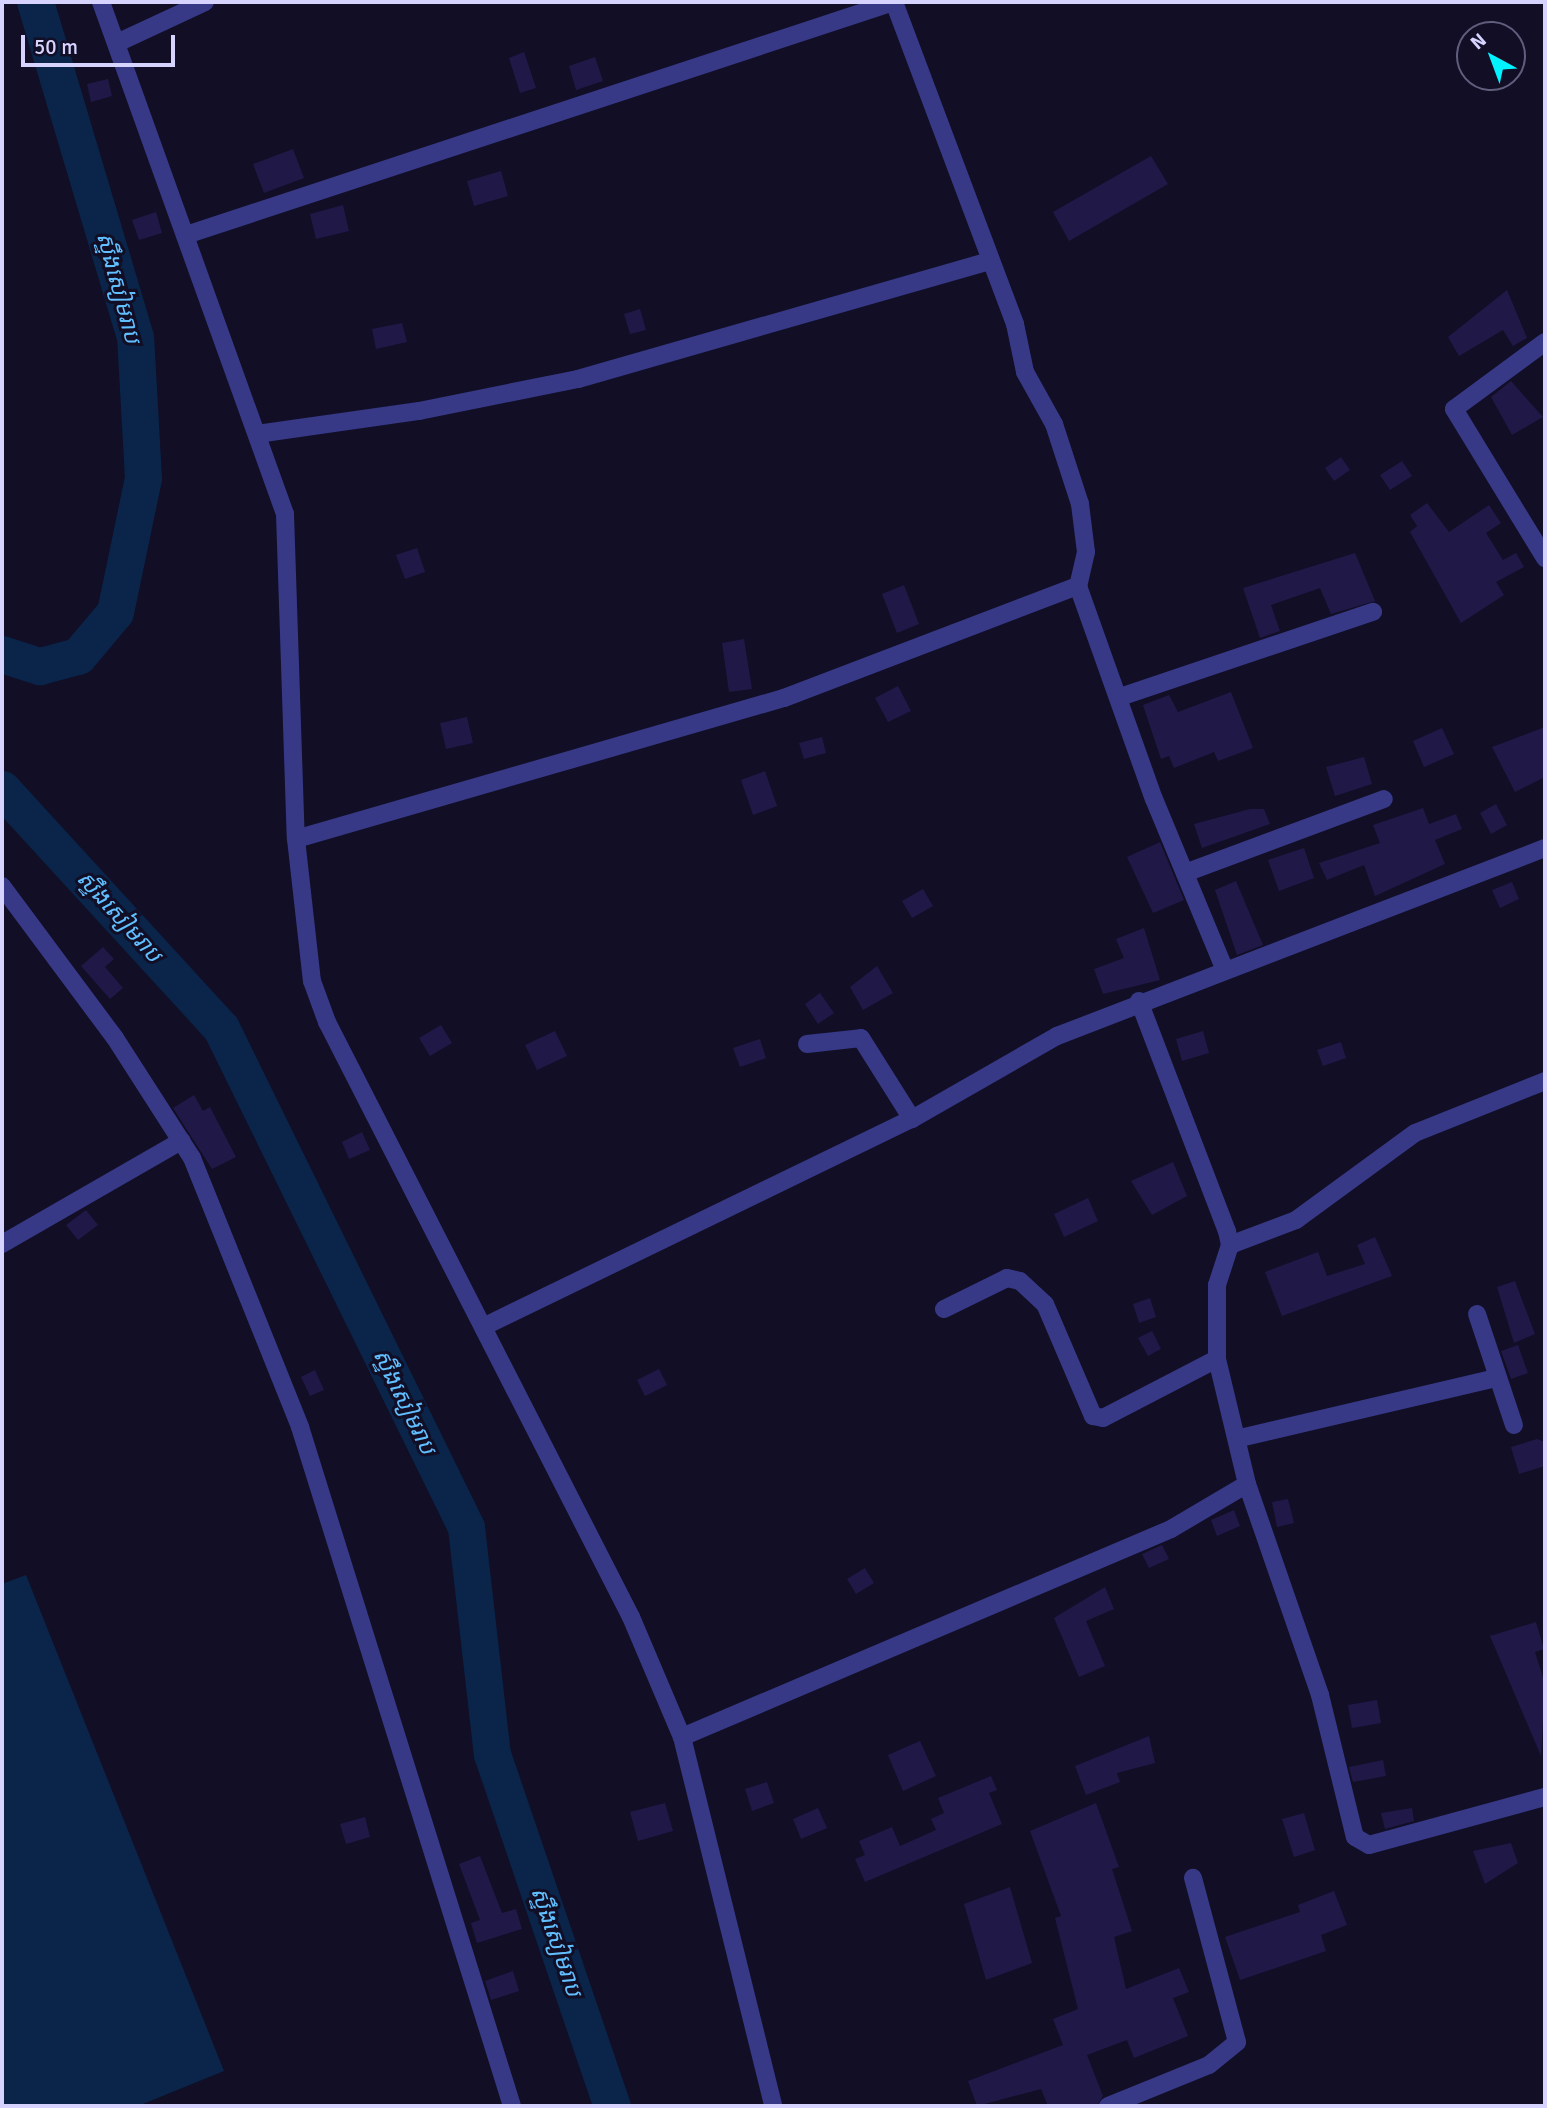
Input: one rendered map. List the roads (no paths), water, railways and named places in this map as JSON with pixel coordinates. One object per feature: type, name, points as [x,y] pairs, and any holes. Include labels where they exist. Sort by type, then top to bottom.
[{"type":"street","points":[[101,2],[187,235],[285,514],[296,839],[312,981],[327,1022],[485,1326],[631,1617],[682,1737],[773,2106]]},
{"type":"street","points":[[117,43],[205,2]]},
{"type":"street","points":[[187,235],[894,2],[1015,324],[1025,372],[1054,424],[1084,520],[1078,586],[1185,873],[1225,970]]},
{"type":"street","points":[[257,434],[419,411],[578,379],[990,261]]},
{"type":"street","points":[[1545,342],[1454,409],[1545,558]]},
{"type":"street","points":[[296,839],[784,698],[1078,586]]},
{"type":"street","points":[[1120,697],[1373,612]]},
{"type":"street","points":[[1185,873],[1384,799]]},
{"type":"street","points":[[485,1326],[912,1119],[1056,1036],[1139,1001],[1545,848]]},
{"type":"street","points":[[2,886],[116,1038],[181,1141],[300,1427],[512,2106]]},
{"type":"street","points":[[1139,1001],[1230,1245],[1217,1285],[1217,1359],[1240,1438],[1247,1485],[1320,1695],[1360,1844],[1545,1797]]},
{"type":"street","points":[[807,1044],[861,1038],[912,1119]]},
{"type":"street","points":[[1230,1245],[1296,1220],[1416,1133],[1545,1081]]},
{"type":"street","points":[[2,1244],[181,1141]]},
{"type":"street","points":[[944,1309],[1007,1278],[1020,1281],[1045,1304],[1093,1416],[1103,1418],[1217,1359]]},
{"type":"street","points":[[1476,1314],[1495,1378],[1514,1425]]},
{"type":"street","points":[[1240,1438],[1495,1378]]},
{"type":"street","points":[[682,1737],[1171,1530],[1247,1485]]},
{"type":"street","points":[[1108,2106],[1209,2066],[1237,2042],[1193,1878]]},
{"type":"water","points":[[26,1575],[224,2071],[138,2106],[2,2106],[2,1584]]},
{"type":"waterway","name":"ស្ទឹងសៀមរាប","points":[[2,654],[40,666],[78,656],[115,612],[143,478],[135,337],[35,2]]},
{"type":"waterway","name":"ស្ទឹងសៀមរាប","points":[[2,789],[221,1028],[466,1527],[492,1754],[612,2106]]}]
